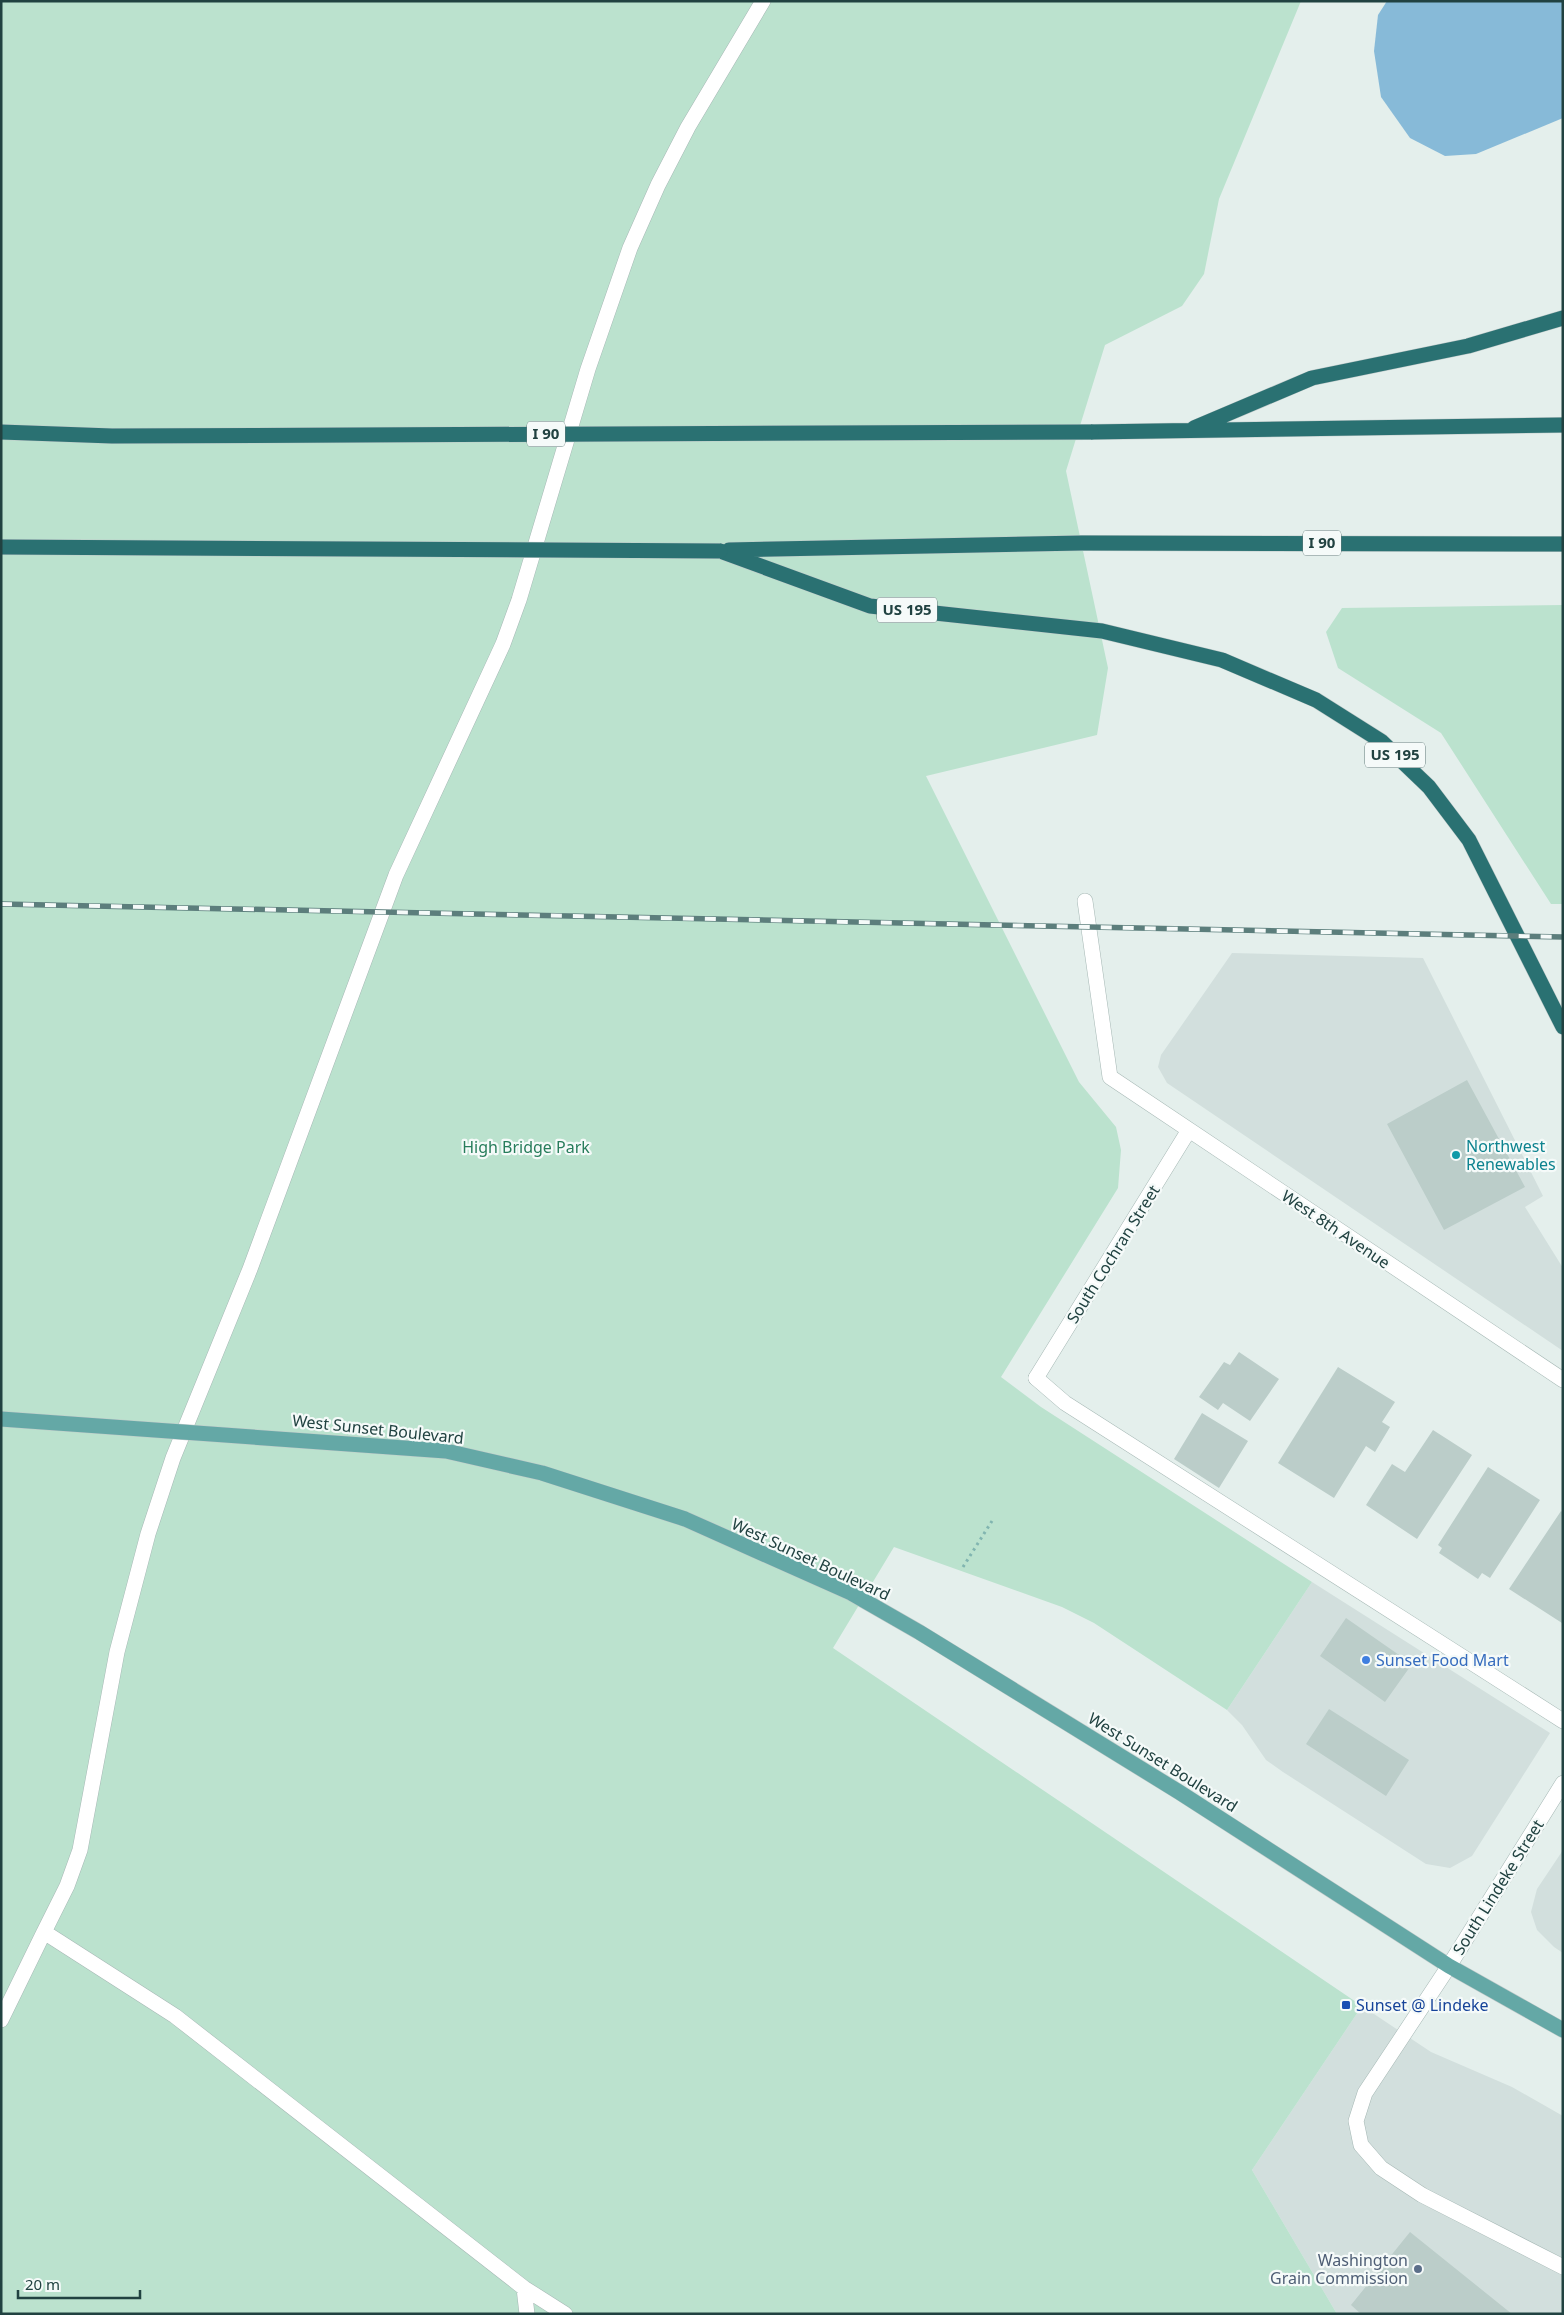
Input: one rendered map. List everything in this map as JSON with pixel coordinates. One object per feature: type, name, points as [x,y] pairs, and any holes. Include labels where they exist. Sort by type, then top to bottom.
[{"type":"highway","points":[[1186,431],[1312,378],[1468,346],[1563,318]]},
{"type":"highway","name":"I 90","points":[[1,432],[112,436],[1091,432],[1563,424]]},
{"type":"highway","name":"I 90","points":[[1,547],[720,551],[1082,543],[1563,544]]},
{"type":"highway","name":"US 195","points":[[720,551],[870,606],[1102,631],[1222,660],[1316,700],[1381,742],[1429,786],[1469,840],[1563,1027]]},
{"type":"main road","name":"West Sunset Boulevard","points":[[1,1418],[446,1451],[542,1473],[685,1520],[851,1593],[919,1632],[1179,1792],[1449,1966],[1563,2030]]},
{"type":"street","points":[[1,2020],[67,1886],[80,1850],[119,1643],[148,1534],[173,1458],[250,1269],[396,876],[503,644],[519,600],[588,370],[630,248],[658,185],[688,127],[763,1]]},
{"type":"street","name":"West 8th Avenue","points":[[1085,900],[1110,1077],[1563,1380]]},
{"type":"street","name":"South Cochran Street","points":[[1189,1130],[1036,1378],[1065,1403],[1563,1721]]},
{"type":"street","name":"South Lindeke Street","points":[[1563,1782],[1449,1966],[1365,2094],[1356,2121],[1360,2145],[1381,2168],[1422,2195],[1563,2267]]},
{"type":"street","points":[[44,1932],[175,2016],[524,2288],[565,2314]]},
{"type":"street","points":[[524,2288],[527,2314]]},
{"type":"path","points":[[963,1567],[992,1521]]},
{"type":"shaded area","points":[[1232,953],[1423,958],[1543,1196],[1525,1207],[1563,1268],[1563,1351],[1167,1083],[1158,1067],[1161,1055]]},
{"type":"shaded area","points":[[1312,1582],[1550,1733],[1472,1856],[1450,1868],[1426,1864],[1266,1760],[1242,1725],[1227,1710]]},
{"type":"shaded area","points":[[1563,1850],[1563,1953],[1537,1930],[1531,1912],[1537,1889]]},
{"type":"shaded area","points":[[1362,2006],[1431,2052],[1512,2087],[1563,2116],[1563,2314],[1337,2314],[1252,2170]]},
{"type":"green space","name":"High Bridge Park","points":[[1,1],[1301,1],[1219,199],[1204,274],[1182,306],[1105,345],[1066,471],[1108,668],[1097,735],[926,776],[1079,1082],[1116,1127],[1121,1150],[1118,1188],[1001,1377],[1041,1407],[1312,1582],[1227,1710],[1094,1623],[1062,1607],[894,1547],[833,1648],[1362,2006],[1252,2170],[1337,2314],[1,2314]]},
{"type":"green space","points":[[1563,605],[1563,904],[1551,904],[1441,733],[1338,668],[1326,632],[1342,608]]},
{"type":"water","points":[[1387,1],[1563,1],[1563,118],[1476,154],[1445,156],[1410,138],[1381,97],[1374,51],[1378,15]]},
{"type":"building","name":"Northwest Renewables","points":[[1467,1080],[1525,1187],[1444,1230],[1387,1124]]},
{"type":"building","points":[[1239,1352],[1279,1379],[1250,1421],[1223,1403],[1218,1410],[1199,1397],[1224,1362],[1230,1365]]},
{"type":"building","points":[[1338,1367],[1395,1402],[1382,1422],[1390,1427],[1375,1452],[1366,1446],[1334,1498],[1278,1463]]},
{"type":"building","points":[[1202,1413],[1248,1441],[1219,1488],[1174,1459]]},
{"type":"building","points":[[1433,1430],[1472,1455],[1417,1539],[1366,1505],[1392,1464],[1405,1472]]},
{"type":"building","points":[[1488,1467],[1540,1500],[1490,1578],[1482,1573],[1478,1579],[1439,1553],[1442,1548],[1438,1545]]},
{"type":"building","points":[[1561,1511],[1563,1513],[1562,1623],[1509,1589]]},
{"type":"building","name":"Sunset Food Mart","points":[[1346,1618],[1412,1664],[1385,1702],[1320,1656]]},
{"type":"building","points":[[1329,1709],[1409,1760],[1386,1796],[1306,1744]]},
{"type":"building","name":"Washington Grain Commission","points":[[1410,2232],[1512,2314],[1361,2314],[1351,2305]]},
{"type":"railway","points":[[1,904],[1563,937]]},
{"type":"place","name":"Northwest Renewables","points":[[1456,1155]]},
{"type":"place","name":"Sunset Food Mart","points":[[1366,1660]]},
{"type":"place","name":"Sunset @ Lindeke","points":[[1346,2005]]},
{"type":"place","name":"Washington Grain Commission","points":[[1418,2269]]}]
